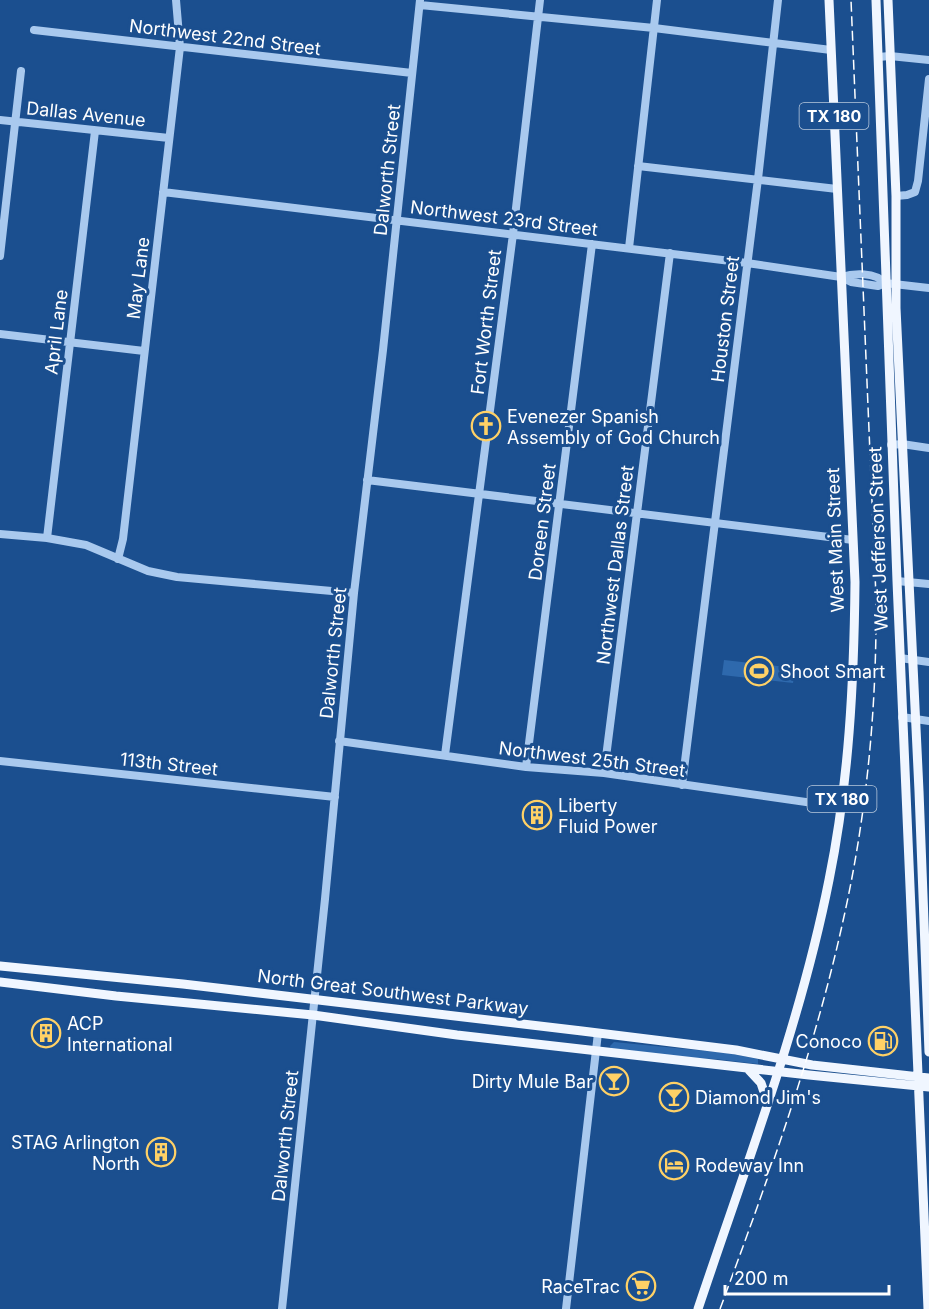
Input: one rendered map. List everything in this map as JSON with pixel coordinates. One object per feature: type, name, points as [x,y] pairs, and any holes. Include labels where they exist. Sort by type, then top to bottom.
[{"type":"main road","name":"West Main Street","points":[[778,1072],[813,950],[829,880],[846,765],[854,642],[853,540],[829,0]]},
{"type":"main road","name":"West Jefferson Street","points":[[876,0],[903,745],[915,1005],[924,1082],[928,1309]]},
{"type":"main road","name":"West Jefferson Street","points":[[888,0],[896,196],[896,308],[929,1052]]},
{"type":"main road","points":[[888,368],[899,367]]},
{"type":"main road","points":[[903,745],[917,745]]},
{"type":"main road","points":[[907,812],[920,811]]},
{"type":"main road","points":[[911,922],[923,922]]},
{"type":"main road","name":"North Great Southwest Parkway","points":[[0,966],[181,983],[553,1027],[736,1050],[781,1060],[924,1082]]},
{"type":"main road","name":"North Great Southwest Parkway","points":[[0,982],[313,1015],[457,1035],[596,1049],[778,1072],[924,1082]]},
{"type":"main road","points":[[915,1005],[927,1005]]},
{"type":"main road","points":[[551,1045],[553,1027]]},
{"type":"main road","points":[[747,1068],[761,1083],[767,1102]]},
{"type":"main road","name":"TX 180","points":[[698,1309],[778,1072]]},
{"type":"street","name":"May Lane","points":[[118,559],[123,539],[180,47],[176,0]]},
{"type":"street","name":"Fort Worth Street","points":[[445,755],[513,234],[540,0]]},
{"type":"street","points":[[629,248],[657,0]]},
{"type":"street","name":"Houston Street","points":[[682,785],[758,179],[778,0]]},
{"type":"street","points":[[420,2],[831,50]]},
{"type":"street","name":"Dalworth Street","points":[[282,1309],[315,999],[354,593],[420,2]]},
{"type":"street","name":"Northwest 22nd Street","points":[[34,30],[412,73]]},
{"type":"street","points":[[878,57],[929,60]]},
{"type":"street","points":[[0,256],[21,71]]},
{"type":"street","points":[[896,196],[915,192],[918,182],[929,79]]},
{"type":"street","name":"Dallas Avenue","points":[[0,120],[169,138]]},
{"type":"street","name":"April Lane","points":[[47,538],[95,130]]},
{"type":"street","points":[[638,166],[837,189]]},
{"type":"street","name":"Northwest 23rd Street","points":[[163,192],[747,263],[841,277],[858,283],[878,286],[885,283],[929,288]]},
{"type":"street","name":"Doreen Street","points":[[526,768],[592,244]]},
{"type":"street","name":"Northwest Dallas Street","points":[[604,773],[670,254]]},
{"type":"street","points":[[0,334],[144,351]]},
{"type":"street","points":[[891,445],[902,444],[929,448]]},
{"type":"street","points":[[367,480],[853,540]]},
{"type":"street","points":[[0,534],[47,538],[86,545],[148,571],[177,578],[354,593]]},
{"type":"street","points":[[897,581],[929,584]]},
{"type":"street","points":[[900,658],[929,662]]},
{"type":"street","points":[[902,717],[929,721]]},
{"type":"street","name":"Northwest 25th Street","points":[[339,741],[526,768],[604,773],[841,807]]},
{"type":"street","name":"113th Street","points":[[0,761],[335,797]]},
{"type":"street","points":[[566,1309],[598,1033]]},
{"type":"shaded area","name":"Shoot Smart","points":[[724,660],[795,668],[793,683],[722,675]]},
{"type":"shaded area","points":[[614,1042],[727,1053],[758,1059],[758,1064],[681,1058],[611,1049],[610,1046]]},
{"type":"railway","points":[[720,1309],[772,1165],[818,1019],[851,881],[869,760],[875,679],[876,597],[851,0]]},
{"type":"place","name":"Evenezer Spanish Assembly of God Church","points":[[486,426]]},
{"type":"place","name":"Shoot Smart","points":[[759,671]]},
{"type":"place","name":"Liberty Fluid Power","points":[[537,815]]},
{"type":"place","name":"ACP International","points":[[46,1033]]},
{"type":"place","name":"Conoco","points":[[883,1041]]},
{"type":"place","name":"Dirty Mule Bar","points":[[614,1081]]},
{"type":"place","name":"Diamond Jim's","points":[[674,1097]]},
{"type":"place","name":"STAG Arlington North","points":[[161,1152]]},
{"type":"place","name":"Rodeway Inn","points":[[674,1165]]},
{"type":"place","name":"RaceTrac","points":[[641,1286]]}]
